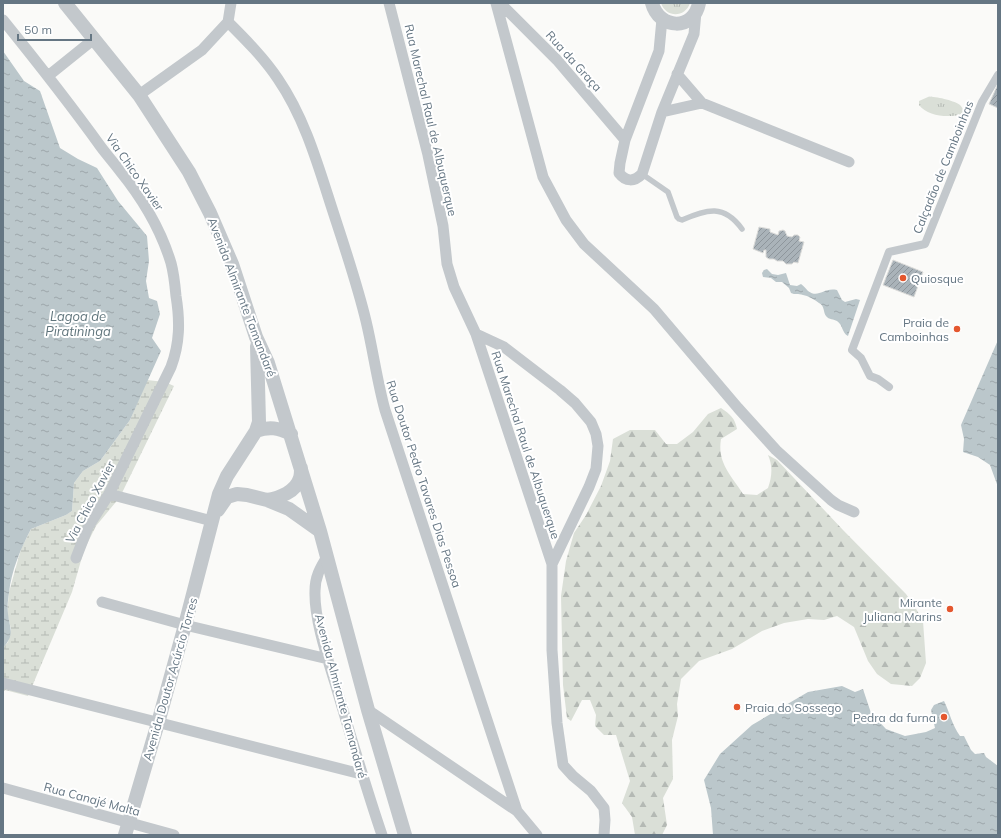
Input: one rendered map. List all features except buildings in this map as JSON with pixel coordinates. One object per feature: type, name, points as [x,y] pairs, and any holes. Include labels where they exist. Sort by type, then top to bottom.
[{"type":"street","name":"Avenida Almirante Tamandaré","points":[[65,3],[139,95],[189,172],[210,213],[232,264],[256,337],[268,363],[291,434],[320,531],[368,710],[405,835]]},
{"type":"street","points":[[139,95],[202,50],[228,22],[231,3]]},
{"type":"street","name":"Rua Marechal Raul de Albuquerque","points":[[389,3],[428,155],[443,226],[447,264],[454,287],[476,334],[552,564],[552,650],[557,723],[563,765],[573,776],[592,790],[604,808],[604,835]]},
{"type":"street","points":[[496,3],[543,177],[566,220],[575,233],[602,262],[654,309],[738,408],[776,450],[831,500],[854,512]]},
{"type":"street","name":"Rua da Graça","points":[[500,3],[557,60],[625,140]]},
{"type":"street","points":[[654,9],[660,51],[625,140],[619,173],[622,177],[629,180],[636,180],[642,174],[662,112],[694,34],[698,8]]},
{"type":"street","points":[[654,9],[668,22],[675,24],[689,20],[698,8]]},
{"type":"street","name":"Via Chico Xavier","points":[[3,20],[67,99],[145,206],[165,246],[172,265],[179,317],[178,342],[171,368],[109,494],[88,527],[76,558]]},
{"type":"street","name":"Rua Doutor Pedro Tavares Dias Pessoa","points":[[228,22],[254,48],[278,80],[298,112],[316,158],[361,299],[371,341],[378,386],[385,410],[517,812]]},
{"type":"street","points":[[48,76],[94,39]]},
{"type":"street","points":[[677,74],[702,103],[849,162]]},
{"type":"street","name":"Calçadão de Camboinhas","points":[[889,388],[878,379],[870,376],[861,358],[852,350],[889,252],[925,244],[982,102],[998,74]]},
{"type":"street","points":[[662,112],[702,103]]},
{"type":"street","name":"Rua Marechal Raul de Albuquerque","points":[[476,334],[504,347],[560,390],[575,403],[590,422],[596,434],[598,446],[596,469],[589,487],[552,564]]},
{"type":"street","name":"Avenida Doutor Acúrcio Torres","points":[[126,829],[185,625],[219,494],[227,476],[256,431],[260,412],[256,337]]},
{"type":"street","points":[[256,431],[273,427],[291,434]]},
{"type":"street","points":[[236,462],[233,474],[235,483],[247,495]]},
{"type":"street","points":[[267,500],[278,498],[292,489],[300,479],[301,468]]},
{"type":"street","points":[[109,494],[212,521]]},
{"type":"street","name":"Avenida Doutor Acúrcio Torres","points":[[212,521],[221,504],[227,497],[237,494],[267,500],[289,510],[320,531]]},
{"type":"street","name":"Avenida Almirante Tamandaré","points":[[327,557],[316,578],[315,591],[318,617],[328,660],[361,774],[382,835]]},
{"type":"street","points":[[102,602],[185,625],[328,660]]},
{"type":"street","points":[[3,683],[361,774]]},
{"type":"street","points":[[368,710],[517,812],[537,835]]},
{"type":"street","name":"Rua Canajé Malta","points":[[3,788],[126,829],[174,835]]},
{"type":"lane","points":[[642,174],[668,192],[679,219],[682,220],[707,210],[716,211],[726,214],[737,222],[742,229]]},
{"type":"green space","points":[[661,3],[690,3],[688,8],[680,14],[671,14],[663,8]]},
{"type":"green space","points":[[928,97],[950,100],[957,103],[963,108],[963,114],[940,116],[928,112],[919,105],[919,101]]},
{"type":"green space","points":[[147,380],[165,382],[174,386],[120,497],[96,526],[84,550],[72,592],[28,696],[5,690],[3,692],[3,648],[8,642],[11,629],[7,613],[9,592],[21,549],[31,529],[66,515],[72,511],[74,483],[83,471],[100,461],[130,420]]},
{"type":"green space","points":[[721,408],[732,417],[737,429],[721,439],[721,455],[726,468],[743,494],[757,495],[768,488],[771,463],[768,455],[777,460],[906,594],[923,621],[926,663],[920,678],[912,686],[891,684],[877,674],[868,661],[854,627],[837,616],[824,620],[808,619],[784,623],[762,631],[732,649],[699,661],[681,679],[677,704],[678,716],[672,740],[673,779],[663,798],[667,825],[662,835],[635,835],[632,817],[622,803],[630,781],[616,735],[604,735],[595,726],[596,715],[590,700],[582,700],[571,721],[567,718],[563,685],[561,596],[566,561],[574,533],[586,515],[601,486],[610,461],[613,439],[630,430],[655,430],[666,444],[677,444],[693,432],[708,414]]},
{"type":"water","name":"Lagoa de Piratininga","points":[[3,51],[24,81],[40,91],[60,148],[97,168],[118,201],[147,236],[149,261],[146,281],[149,298],[157,301],[160,314],[152,338],[161,351],[130,420],[100,461],[83,471],[74,483],[72,511],[66,515],[31,529],[20,552],[12,576],[8,606],[11,632],[7,643],[3,648]]},
{"type":"water","points":[[767,269],[772,274],[778,275],[786,273],[790,285],[797,286],[801,284],[808,291],[815,294],[828,290],[837,290],[842,300],[845,302],[856,299],[860,300],[848,336],[836,320],[826,316],[821,304],[807,296],[791,293],[789,288],[782,282],[776,282],[771,278],[763,277],[762,273]]},
{"type":"water","points":[[998,340],[998,487],[990,465],[978,457],[963,452],[964,439],[961,425]]},
{"type":"water","points":[[842,686],[855,692],[863,689],[871,713],[886,729],[905,736],[926,732],[935,728],[931,710],[934,705],[944,701],[957,732],[960,736],[964,736],[971,750],[975,754],[984,753],[986,757],[998,766],[998,835],[713,835],[711,808],[704,780],[720,754],[752,725],[808,692]]},
{"type":"place","name":"Quiosque","points":[[903,278]]},
{"type":"place","name":"Praia de Camboinhas","points":[[957,329]]},
{"type":"place","name":"Mirante Juliana Marins","points":[[950,609]]},
{"type":"place","name":"Praia do Sossego","points":[[737,707]]},
{"type":"place","name":"Pedra da furna","points":[[944,717]]}]
